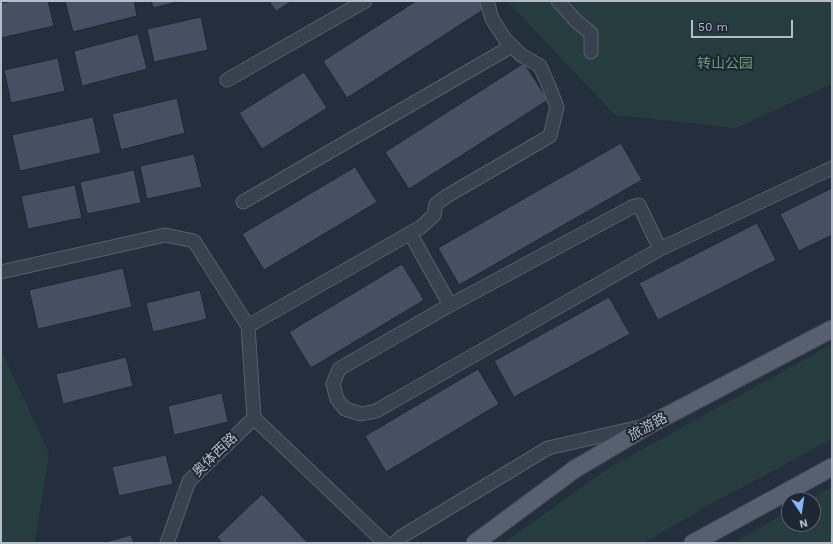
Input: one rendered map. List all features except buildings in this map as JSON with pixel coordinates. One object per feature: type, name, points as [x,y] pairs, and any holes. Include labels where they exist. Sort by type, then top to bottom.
[{"type":"main road","name":"旅游路","points":[[475,543],[575,469],[651,424],[832,329]]},
{"type":"main road","points":[[693,543],[832,467]]},
{"type":"street","points":[[227,80],[365,1]]},
{"type":"street","points":[[248,326],[421,227],[434,215],[436,204],[447,196],[550,136],[557,107],[540,66],[520,55],[505,39],[492,19],[486,1]]},
{"type":"street","points":[[558,1],[577,22],[591,33],[591,52]]},
{"type":"street","points":[[243,202],[512,46]]},
{"type":"street","points":[[660,249],[639,204],[450,305],[339,369],[333,384],[336,399],[345,409],[361,414],[376,411],[660,249],[832,168]]},
{"type":"street","points":[[410,233],[450,305]]},
{"type":"street","points":[[1,272],[165,235],[194,241],[248,326],[254,418],[385,543]]},
{"type":"street","name":"奥体西路","points":[[167,543],[189,481],[254,418]]},
{"type":"street","points":[[395,543],[401,537],[548,448],[651,424]]},
{"type":"green space","name":"转山公园","points":[[507,1],[832,1],[832,84],[736,128],[615,115]]},
{"type":"green space","points":[[832,344],[832,439],[711,504],[644,543],[504,543],[607,469]]},
{"type":"green space","points":[[1,350],[49,453],[35,543],[1,543]]},
{"type":"green space","points":[[832,487],[832,543],[733,543],[781,516],[781,532],[821,532],[821,493]]}]
